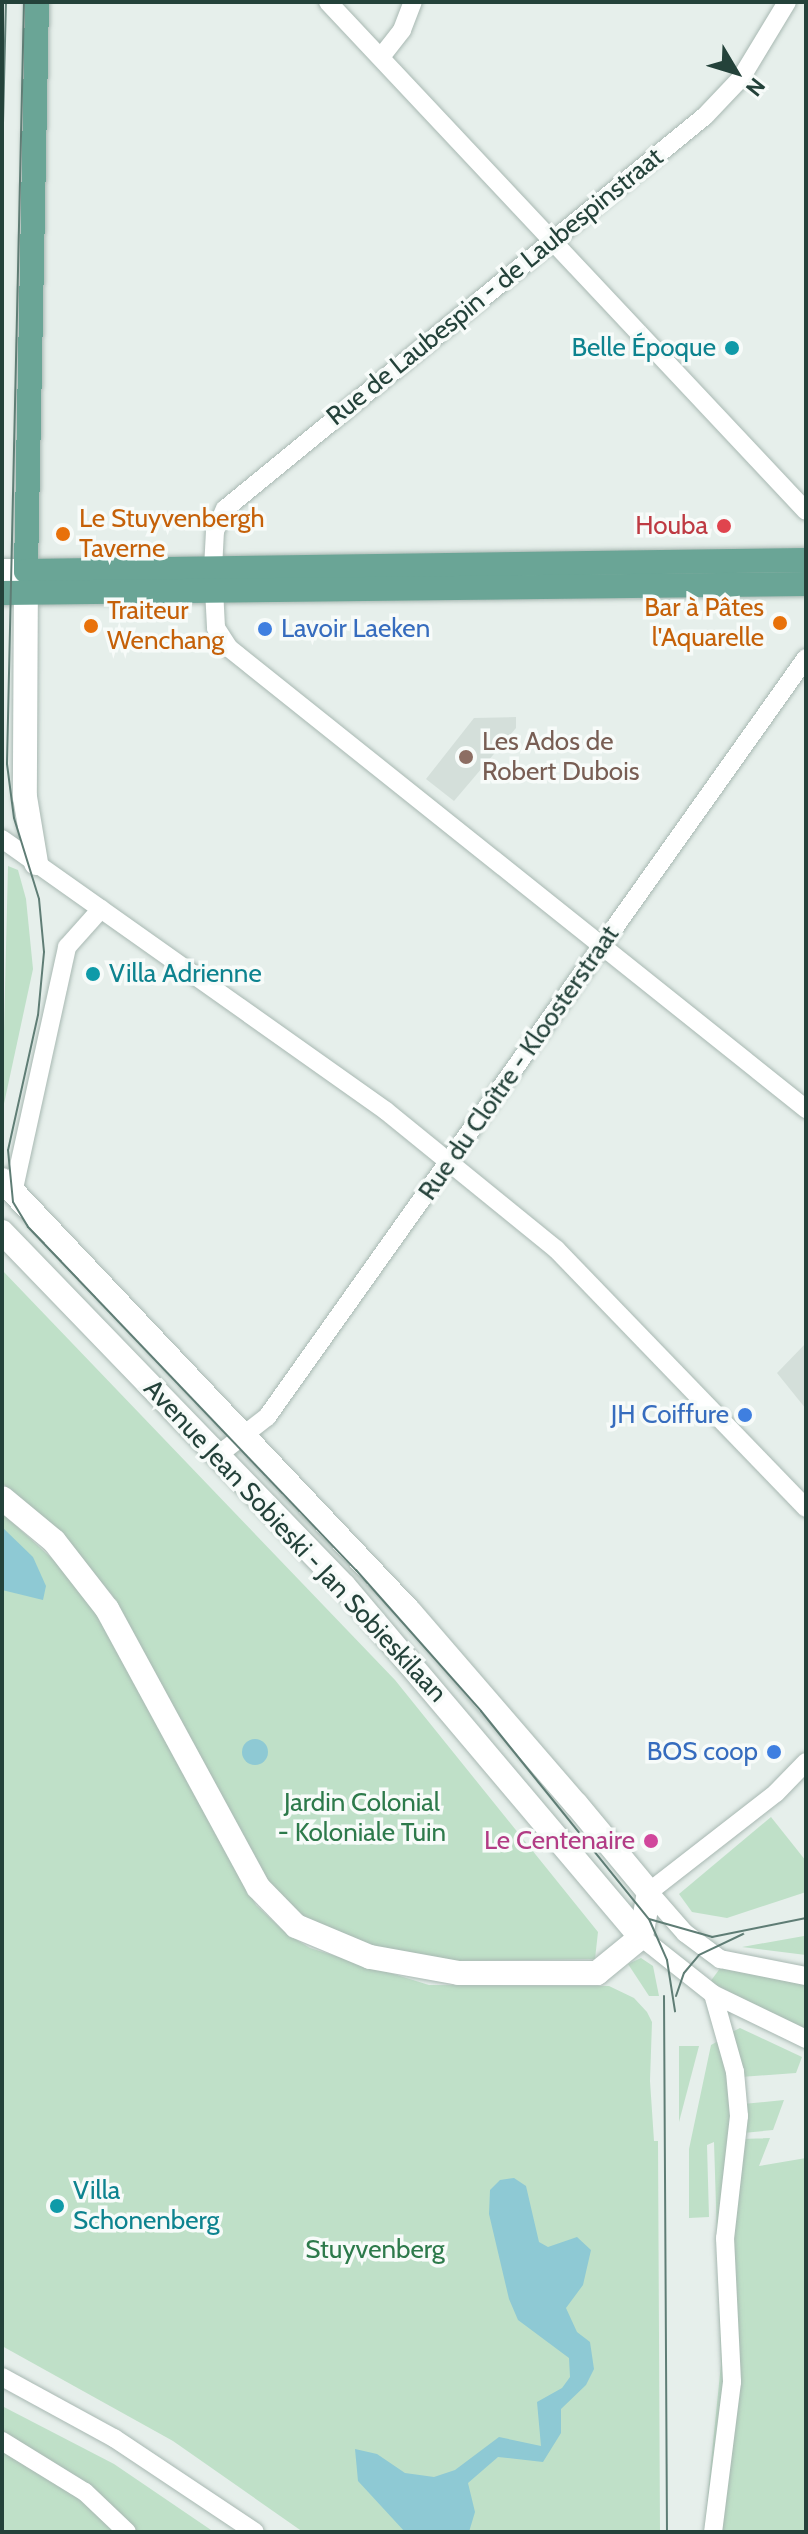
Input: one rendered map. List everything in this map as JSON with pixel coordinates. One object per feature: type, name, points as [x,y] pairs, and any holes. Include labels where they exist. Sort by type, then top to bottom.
[{"type":"main road","points":[[18,578],[37,2]]},
{"type":"main road","points":[[213,579],[806,560]]},
{"type":"main road","points":[[2,593],[18,578],[806,584]]},
{"type":"street","points":[[328,2],[806,511]]},
{"type":"street","points":[[381,57],[402,30],[413,2]]},
{"type":"street","name":"Rue de Laubespin - de Laubespinstraat","points":[[787,2],[725,97],[225,509],[215,531],[213,579],[216,628],[229,648],[806,1109]]},
{"type":"street","points":[[18,578],[25,797],[36,863]]},
{"type":"street","name":"Rue du Cloître - Kloosterstraat","points":[[218,1455],[267,1417],[806,658]]},
{"type":"street","points":[[2,839],[378,1105],[564,1256],[806,1508]]},
{"type":"street","points":[[8,1186],[67,947],[101,909]]},
{"type":"street","name":"Avenue Jean Sobieski - Jan Sobieskilaan","points":[[8,1186],[410,1612],[649,1892],[701,1947]]},
{"type":"street","name":"Avenue Jean Sobieski - Jan Sobieskilaan","points":[[2,1232],[388,1635],[641,1937],[713,1994],[806,2039]]},
{"type":"street","points":[[2,1498],[54,1541],[107,1609],[258,1887],[296,1926],[370,1957],[459,1973],[597,1973],[641,1937],[649,1892],[776,1793],[806,1762]]},
{"type":"street","points":[[680,1970],[701,1947],[734,1964],[806,1976]]},
{"type":"street","points":[[713,1994],[735,2072],[739,2116],[725,2238],[732,2382],[713,2532]]},
{"type":"street","points":[[2,2377],[114,2438],[255,2532]]},
{"type":"street","points":[[2,2441],[85,2492],[127,2532]]},
{"type":"shaded area","name":"Les Ados de Robert Dubois","points":[[516,717],[516,728],[454,801],[426,779],[474,718]]},
{"type":"shaded area","points":[[806,1343],[806,1409],[777,1373]]},
{"type":"green space","points":[[8,866],[18,870],[26,899],[33,969],[2,1113]]},
{"type":"green space","name":"Jardin Colonial - Koloniale Tuin","points":[[2,1270],[395,1680],[598,1932],[595,1959],[454,1961],[371,1946],[308,1920],[275,1893],[112,1595],[59,1531],[2,1483]]},
{"type":"green space","name":"Stuyvenberg","points":[[2,1513],[69,1574],[104,1625],[256,1905],[287,1934],[310,1948],[429,1985],[609,1986],[634,1998],[647,2012],[652,2022],[650,2081],[654,2141],[658,2141],[660,2532],[303,2532],[173,2441],[2,2346]]},
{"type":"green space","points":[[771,1817],[806,1861],[806,1892],[727,1918],[692,1912],[679,1894]]},
{"type":"green space","points":[[804,1936],[806,1955],[742,1947]]},
{"type":"green space","points":[[641,1958],[653,1966],[659,1996],[649,1996],[628,1964]]},
{"type":"green space","points":[[721,1967],[806,1983],[806,2031],[710,1982]]},
{"type":"green space","points":[[740,2028],[802,2057],[796,2073],[741,2077],[728,2034]]},
{"type":"green space","points":[[720,2040],[731,2076],[728,2350],[709,2532],[704,2532],[721,2364],[714,2142],[707,2145],[709,2217],[689,2218],[689,2149],[711,2045]]},
{"type":"green space","points":[[679,2046],[699,2046],[679,2122]]},
{"type":"green space","points":[[784,2100],[773,2130],[743,2133],[743,2104]]},
{"type":"green space","points":[[770,2138],[759,2166],[806,2158],[806,2532],[718,2532],[729,2244],[742,2139]]},
{"type":"green space","points":[[2,2406],[114,2464],[214,2532],[2,2532]]},
{"type":"water","points":[[2,1527],[33,1557],[46,1586],[43,1600],[2,1590]]},
{"type":"water","points":[[255,1739],[265,1742],[268,1752],[265,1762],[255,1765],[245,1762],[242,1752],[245,1742]]},
{"type":"water","points":[[514,2178],[526,2186],[539,2242],[548,2247],[577,2237],[591,2250],[583,2285],[566,2308],[577,2332],[590,2342],[594,2369],[586,2385],[561,2409],[561,2433],[543,2462],[498,2457],[468,2483],[475,2512],[469,2532],[405,2532],[358,2481],[355,2449],[377,2454],[405,2473],[434,2477],[455,2470],[499,2437],[541,2446],[537,2402],[562,2388],[570,2377],[569,2358],[518,2320],[509,2299],[489,2214],[490,2190],[500,2180]]},
{"type":"tram line","points":[[2,164],[6,2]]},
{"type":"tram line","points":[[24,2],[7,764],[14,818],[39,899],[44,952],[38,1015],[8,1150],[13,1202],[28,1227],[356,1570],[481,1711],[649,1919],[667,1960],[675,2011]]},
{"type":"tram line","points":[[649,1919],[712,1937],[806,1918]]},
{"type":"tram line","points":[[676,1996],[684,1973],[699,1955],[743,1934]]},
{"type":"tram line","points":[[664,1996],[667,2532]]},
{"type":"place","name":"Belle Époque","points":[[732,348]]},
{"type":"place","name":"Houba","points":[[724,526]]},
{"type":"place","name":"Le Stuyvenbergh Taverne","points":[[63,534]]},
{"type":"place","name":"Bar à Pâtes l'Aquarelle","points":[[780,623]]},
{"type":"place","name":"Traiteur Wenchang","points":[[91,626]]},
{"type":"place","name":"Lavoir Laeken","points":[[265,629]]},
{"type":"place","name":"Les Ados de Robert Dubois","points":[[466,757]]},
{"type":"place","name":"Villa Adrienne","points":[[93,974]]},
{"type":"place","name":"JH Coiffure","points":[[745,1415]]},
{"type":"place","name":"BOS coop","points":[[774,1752]]},
{"type":"place","name":"Le Centenaire","points":[[651,1841]]},
{"type":"place","name":"Villa Schonenberg","points":[[57,2206]]}]
